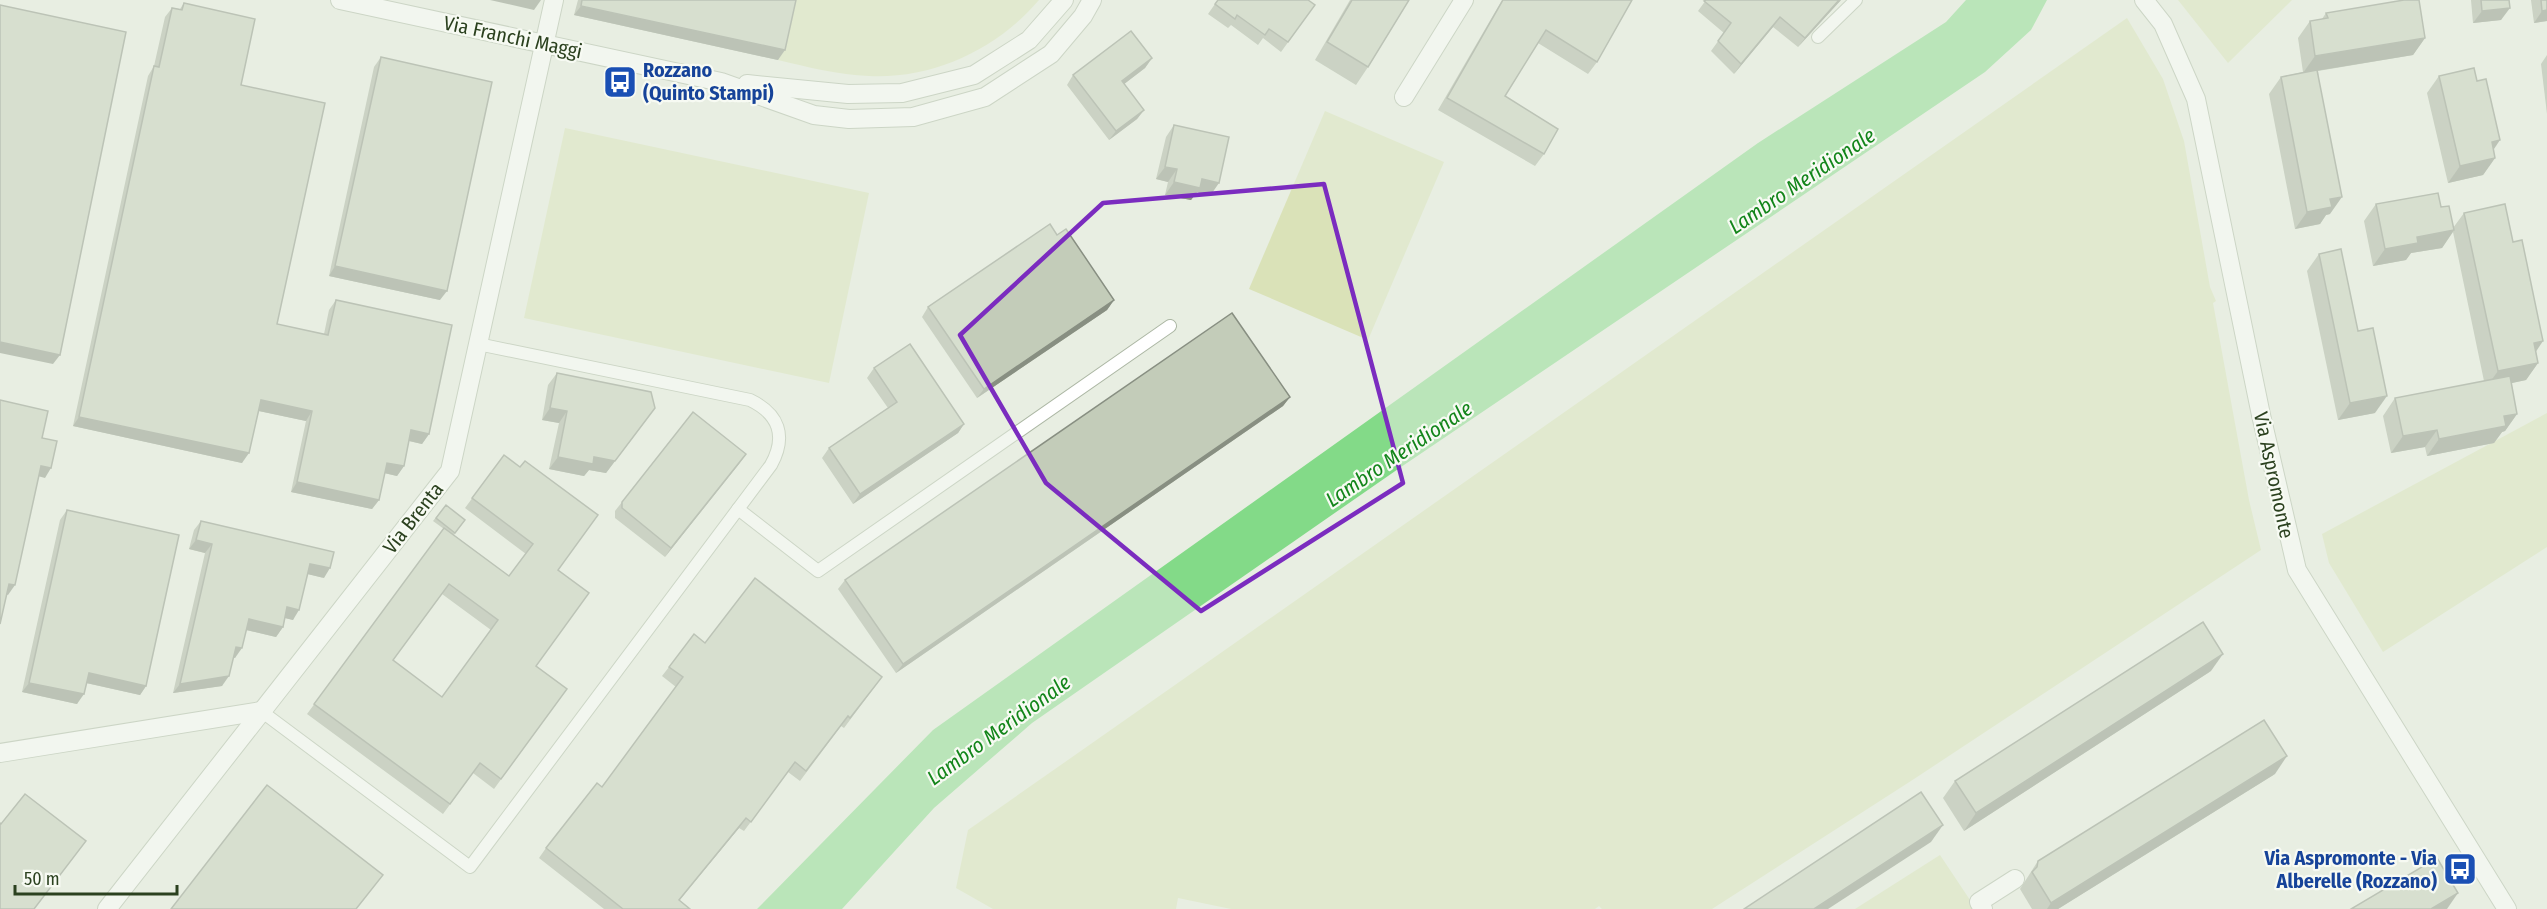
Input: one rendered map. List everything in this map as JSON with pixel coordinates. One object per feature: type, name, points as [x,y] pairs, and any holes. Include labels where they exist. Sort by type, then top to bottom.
[{"type":"street","name":"Via Franchi Maggi","points":[[340,0],[721,82],[848,94],[902,93],[974,75],[1029,40],[1064,0]]},
{"type":"street","name":"Via Brenta","points":[[107,909],[450,471],[554,0]]},
{"type":"street","name":"Via Franchi Maggi","points":[[721,82],[814,115],[849,119],[913,117],[985,97],[1051,54],[1083,16],[1092,0]]},
{"type":"street","points":[[1404,97],[1464,0]]},
{"type":"street","name":"Via Aspromonte","points":[[2144,0],[2163,24],[2196,99],[2261,415],[2297,570],[2507,909]]},
{"type":"street","points":[[0,753],[261,711]]},
{"type":"street","points":[[1983,909],[1979,902],[2015,879]]},
{"type":"lane","points":[[1818,37],[1856,0]]},
{"type":"lane","points":[[738,509],[818,571],[1170,326]]},
{"type":"lane","points":[[261,711],[470,867],[738,509],[778,452],[780,435],[774,420],[765,408],[750,400],[478,344]]},
{"type":"highlighted area","points":[[1324,184],[1403,483],[1201,611],[1046,483],[960,335],[1103,203]]},
{"type":"shaded area","points":[[791,0],[1039,0],[1004,33],[963,58],[917,72],[893,76],[869,76],[834,72],[778,60]]},
{"type":"shaded area","points":[[2178,0],[2292,0],[2228,63]]},
{"type":"shaded area","points":[[2127,18],[2163,79],[2184,141],[2210,287],[2216,301],[2213,303],[2249,500],[2261,550],[1712,909],[1602,909],[1599,906],[1595,909],[1231,909],[1178,898],[1176,909],[993,909],[956,888],[968,830]]},
{"type":"shaded area","points":[[1325,111],[1444,162],[1368,340],[1249,289]]},
{"type":"shaded area","points":[[565,128],[869,193],[829,383],[524,318]]},
{"type":"shaded area","points":[[2547,413],[2547,547],[2383,652],[2329,563],[2322,534]]},
{"type":"shaded area","points":[[1940,855],[1976,909],[1855,909]]},
{"type":"water","name":"Lambro Meridionale","points":[[1966,0],[2047,0],[2031,30],[1985,72],[1401,467],[1032,723],[934,808],[842,909],[757,909],[933,730],[1758,143],[1946,22]]},
{"type":"building","points":[[582,0],[796,0],[785,50],[581,6]]},
{"type":"building","points":[[1218,0],[1308,0],[1315,5],[1288,42],[1269,29],[1265,35],[1237,15],[1235,19],[1215,4]]},
{"type":"building","points":[[1352,0],[1409,0],[1368,67],[1327,42]]},
{"type":"building","points":[[1503,0],[1632,0],[1597,62],[1546,30],[1505,96],[1558,129],[1544,154],[1447,98]]},
{"type":"building","points":[[1839,0],[1805,38],[1780,17],[1741,64],[1718,41],[1731,23],[1704,1]]},
{"type":"building","points":[[2404,0],[2419,0],[2425,38],[2315,56],[2310,21],[2328,18],[2326,13]]},
{"type":"building","points":[[2481,0],[2509,0],[2510,8],[2482,11]]},
{"type":"building","points":[[2541,0],[2547,0],[2547,10],[2542,11]]},
{"type":"building","points":[[184,3],[255,19],[241,85],[325,103],[277,324],[328,335],[336,300],[452,325],[429,434],[411,430],[404,466],[387,463],[379,500],[297,482],[312,411],[261,400],[249,453],[79,417],[154,66],[159,67],[172,8],[182,10]]},
{"type":"building","points":[[0,5],[126,32],[60,355],[0,342]]},
{"type":"building","points":[[1131,31],[1152,58],[1122,81],[1144,110],[1116,131],[1073,75]]},
{"type":"building","points":[[381,57],[492,82],[447,291],[335,266]]},
{"type":"building","points":[[2474,68],[2477,81],[2486,79],[2500,140],[2492,142],[2495,158],[2460,166],[2439,76]]},
{"type":"building","points":[[2317,70],[2342,197],[2330,199],[2332,207],[2307,212],[2281,77]]},
{"type":"building","points":[[1174,125],[1229,137],[1219,183],[1202,179],[1200,188],[1174,182],[1177,169],[1165,167]]},
{"type":"building","points":[[2438,193],[2441,207],[2449,206],[2454,230],[2417,237],[2418,243],[2385,249],[2376,204]]},
{"type":"building","points":[[2505,204],[2513,242],[2522,240],[2543,341],[2534,343],[2538,363],[2498,371],[2464,213]]},
{"type":"building","points":[[1050,224],[1057,235],[1066,229],[1114,300],[984,389],[928,307]]},
{"type":"building","points":[[2341,249],[2358,331],[2373,328],[2387,396],[2350,403],[2319,254]]},
{"type":"building","points":[[1232,313],[1290,397],[903,664],[845,580]]},
{"type":"building","points":[[910,344],[964,424],[860,494],[829,448],[897,402],[874,368]]},
{"type":"building","points":[[557,373],[651,392],[655,408],[615,461],[594,457],[593,464],[558,457],[567,411],[550,408]]},
{"type":"building","points":[[2510,376],[2517,414],[2504,416],[2506,426],[2439,439],[2437,430],[2403,436],[2395,398]]},
{"type":"building","points":[[0,400],[48,411],[42,438],[57,441],[51,468],[41,466],[15,585],[9,584],[0,624]]},
{"type":"building","points":[[693,412],[746,454],[671,548],[622,508],[622,502]]},
{"type":"building","points":[[504,455],[520,467],[525,461],[598,515],[558,570],[589,593],[536,666],[567,689],[501,779],[480,763],[450,804],[314,704],[444,528],[509,576],[533,544],[472,498]],"holes":[[[449,584],[498,620],[442,697],[393,660]]]},
{"type":"building","points":[[446,505],[465,520],[455,533],[436,518]]},
{"type":"building","points":[[67,510],[179,535],[146,686],[89,673],[84,694],[29,683]]},
{"type":"building","points":[[201,521],[334,552],[330,568],[310,564],[299,610],[287,607],[283,627],[249,619],[242,648],[236,647],[229,676],[180,684],[212,544],[196,540]]},
{"type":"building","points":[[755,578],[882,677],[850,718],[848,716],[806,771],[795,762],[751,822],[746,818],[679,900],[690,909],[623,909],[546,848],[597,783],[602,787],[683,677],[669,667],[694,634],[705,643]]},
{"type":"building","points":[[2203,622],[2223,654],[1976,813],[1955,781]]},
{"type":"building","points":[[2264,720],[2287,756],[2051,903],[2032,872],[2037,867],[2038,861]]},
{"type":"building","points":[[267,785],[383,875],[356,909],[171,909]]},
{"type":"building","points":[[1921,792],[1943,825],[1814,909],[1744,909]]},
{"type":"building","points":[[25,794],[86,841],[34,909],[0,909],[0,823]]},
{"type":"building","points":[[2437,858],[2458,893],[2431,909],[2351,909]]},
{"type":"place","name":"Rozzano (Quinto Stampi)","points":[[620,82]]},
{"type":"place","name":"Via Aspromonte - Via Alberelle (Rozzano)","points":[[2460,869]]}]
